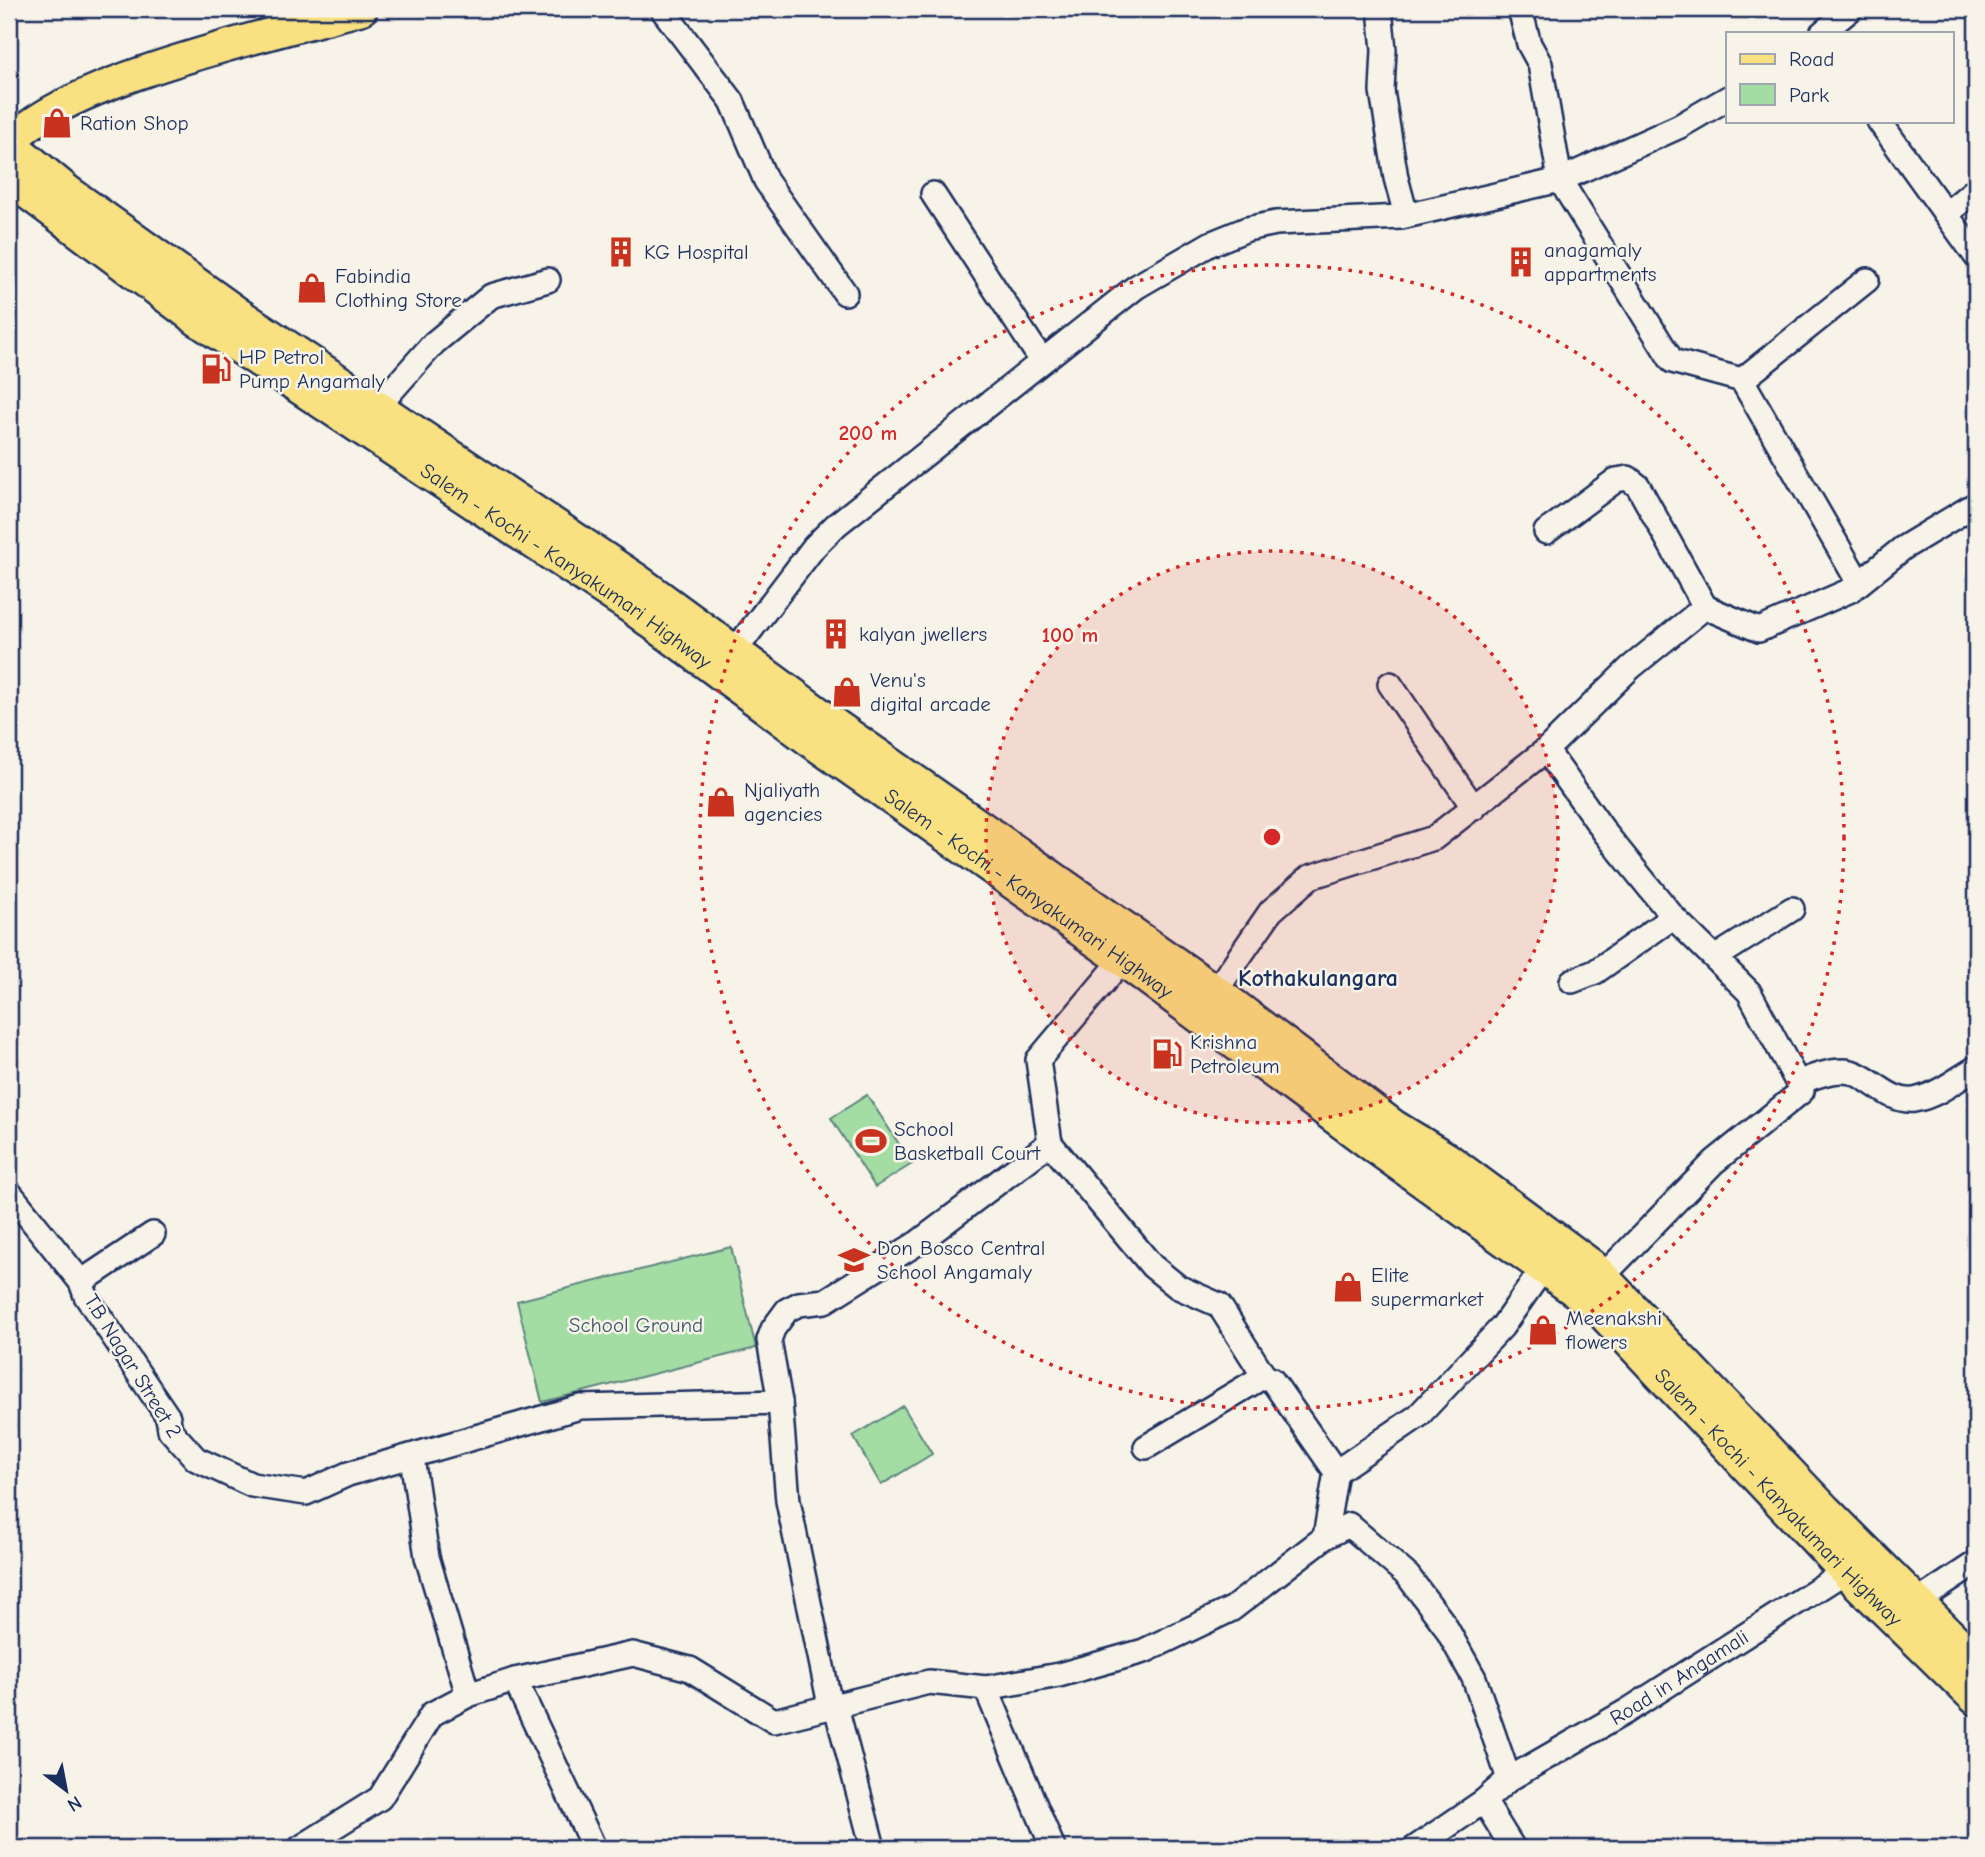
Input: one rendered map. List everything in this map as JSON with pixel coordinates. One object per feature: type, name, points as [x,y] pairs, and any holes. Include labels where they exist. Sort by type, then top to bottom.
[{"type":"highway","name":"Salem - Kochi - Kanyakumari Highway","points":[[9,144],[67,192],[150,253],[637,581],[1215,992],[1382,1120],[1446,1159],[1602,1277],[1825,1511],[1976,1662]]},
{"type":"highway","name":"Salem - Kochi - Kanyakumari Highway","points":[[9,178],[200,320],[632,607],[815,743],[1123,959],[1376,1147],[1596,1305],[1846,1571],[1976,1698]]},
{"type":"main road","points":[[9,144],[23,127],[102,88],[190,56],[362,9]]},
{"type":"street","points":[[662,9],[732,101],[766,181],[845,293]]},
{"type":"street","points":[[1380,9],[1384,50],[1382,91],[1396,178],[1406,215]]},
{"type":"street","points":[[1520,9],[1529,44],[1540,64],[1560,180],[1672,361],[1742,380],[1859,583]]},
{"type":"street","points":[[1828,31],[1851,9]]},
{"type":"street","points":[[734,652],[824,536],[1136,287],[1210,244],[1247,229],[1276,223],[1406,215],[1560,180],[1680,126],[1726,99]]},
{"type":"street","points":[[1879,122],[1976,257]]},
{"type":"street","points":[[1946,214],[1976,189]]},
{"type":"street","points":[[933,194],[1042,361]]},
{"type":"street","points":[[378,406],[434,343],[491,296],[548,280]]},
{"type":"street","points":[[1742,380],[1867,280]]},
{"type":"street","points":[[1546,532],[1616,480],[1628,478],[1638,486],[1704,607],[1759,630],[1859,583],[1903,548],[1976,504]]},
{"type":"street","points":[[1215,992],[1271,911],[1310,877],[1434,838],[1546,750],[1630,668],[1704,607]]},
{"type":"street","points":[[1390,684],[1474,808]]},
{"type":"street","points":[[1546,750],[1606,834],[1673,917],[1749,992],[1802,1091],[1714,1162],[1602,1277]]},
{"type":"street","points":[[1716,957],[1792,909]]},
{"type":"street","points":[[1573,981],[1595,972],[1673,917]]},
{"type":"street","points":[[1123,959],[1038,1060],[1050,1143],[1152,1266],[1178,1287],[1219,1305],[1264,1376],[1272,1380],[1335,1472],[1325,1537]]},
{"type":"street","points":[[1798,1083],[1834,1073],[1851,1072],[1893,1095],[1912,1100],[1937,1093],[1976,1068]]},
{"type":"street","points":[[873,1848],[832,1704],[788,1501],[780,1402],[769,1340],[779,1318],[787,1310],[799,1304],[825,1301],[907,1249],[1050,1143]]},
{"type":"street","name":"T.B Nagar Street 2","points":[[9,1192],[81,1282],[86,1296],[167,1416],[170,1430],[196,1459],[252,1485],[306,1493],[348,1474],[412,1458],[580,1407],[780,1402]]},
{"type":"street","points":[[81,1282],[153,1234]]},
{"type":"street","points":[[1335,1472],[1418,1416],[1502,1327],[1544,1267]]},
{"type":"street","points":[[1146,1447],[1264,1376]]},
{"type":"street","points":[[412,1458],[427,1557],[468,1695]]},
{"type":"street","points":[[300,1848],[380,1798],[432,1714],[468,1695],[515,1680],[632,1654],[690,1669],[774,1721],[832,1704],[929,1682],[986,1688],[1059,1675],[1144,1651],[1232,1609],[1325,1537],[1349,1524],[1415,1586],[1444,1624],[1474,1678],[1509,1779]]},
{"type":"street","points":[[1917,1602],[1976,1563]]},
{"type":"street","name":"Road in Angamali","points":[[1415,1848],[1484,1801],[1509,1779],[1638,1704],[1846,1571]]},
{"type":"street","points":[[515,1680],[594,1848]]},
{"type":"street","points":[[986,1688],[1053,1848]]},
{"type":"street","points":[[1484,1801],[1513,1848]]},
{"type":"green space","name":"School Basketball Court","points":[[867,1095],[912,1164],[875,1187],[831,1118]]},
{"type":"green space","name":"School Ground","points":[[731,1247],[756,1348],[542,1402],[517,1301]]},
{"type":"green space","points":[[903,1406],[932,1454],[881,1485],[853,1436]]},
{"type":"place","name":"Ration Shop","points":[[57,123]]},
{"type":"place","name":"KG Hospital","points":[[621,252]]},
{"type":"place","name":"anagamaly appartments","points":[[1521,262]]},
{"type":"place","name":"Fabindia Clothing Store","points":[[312,288]]},
{"type":"place","name":"HP Petrol Pump Angamaly","points":[[216,369]]},
{"type":"place","name":"kalyan jwellers","points":[[836,634]]},
{"type":"place","name":"Venu's digital arcade","points":[[847,692]]},
{"type":"place","name":"Njaliyath agencies","points":[[721,802]]},
{"type":"place","name":"Krishna Petroleum","points":[[1167,1054]]},
{"type":"place","name":"School Basketball Court","points":[[871,1141]]},
{"type":"place","name":"Don Bosco Central School Angamaly","points":[[854,1260]]},
{"type":"place","name":"Elite supermarket","points":[[1348,1287]]},
{"type":"place","name":"Meenakshi flowers","points":[[1543,1330]]},
{"type":"district","name":"Kothakulangara","points":[[1318,978]]}]
